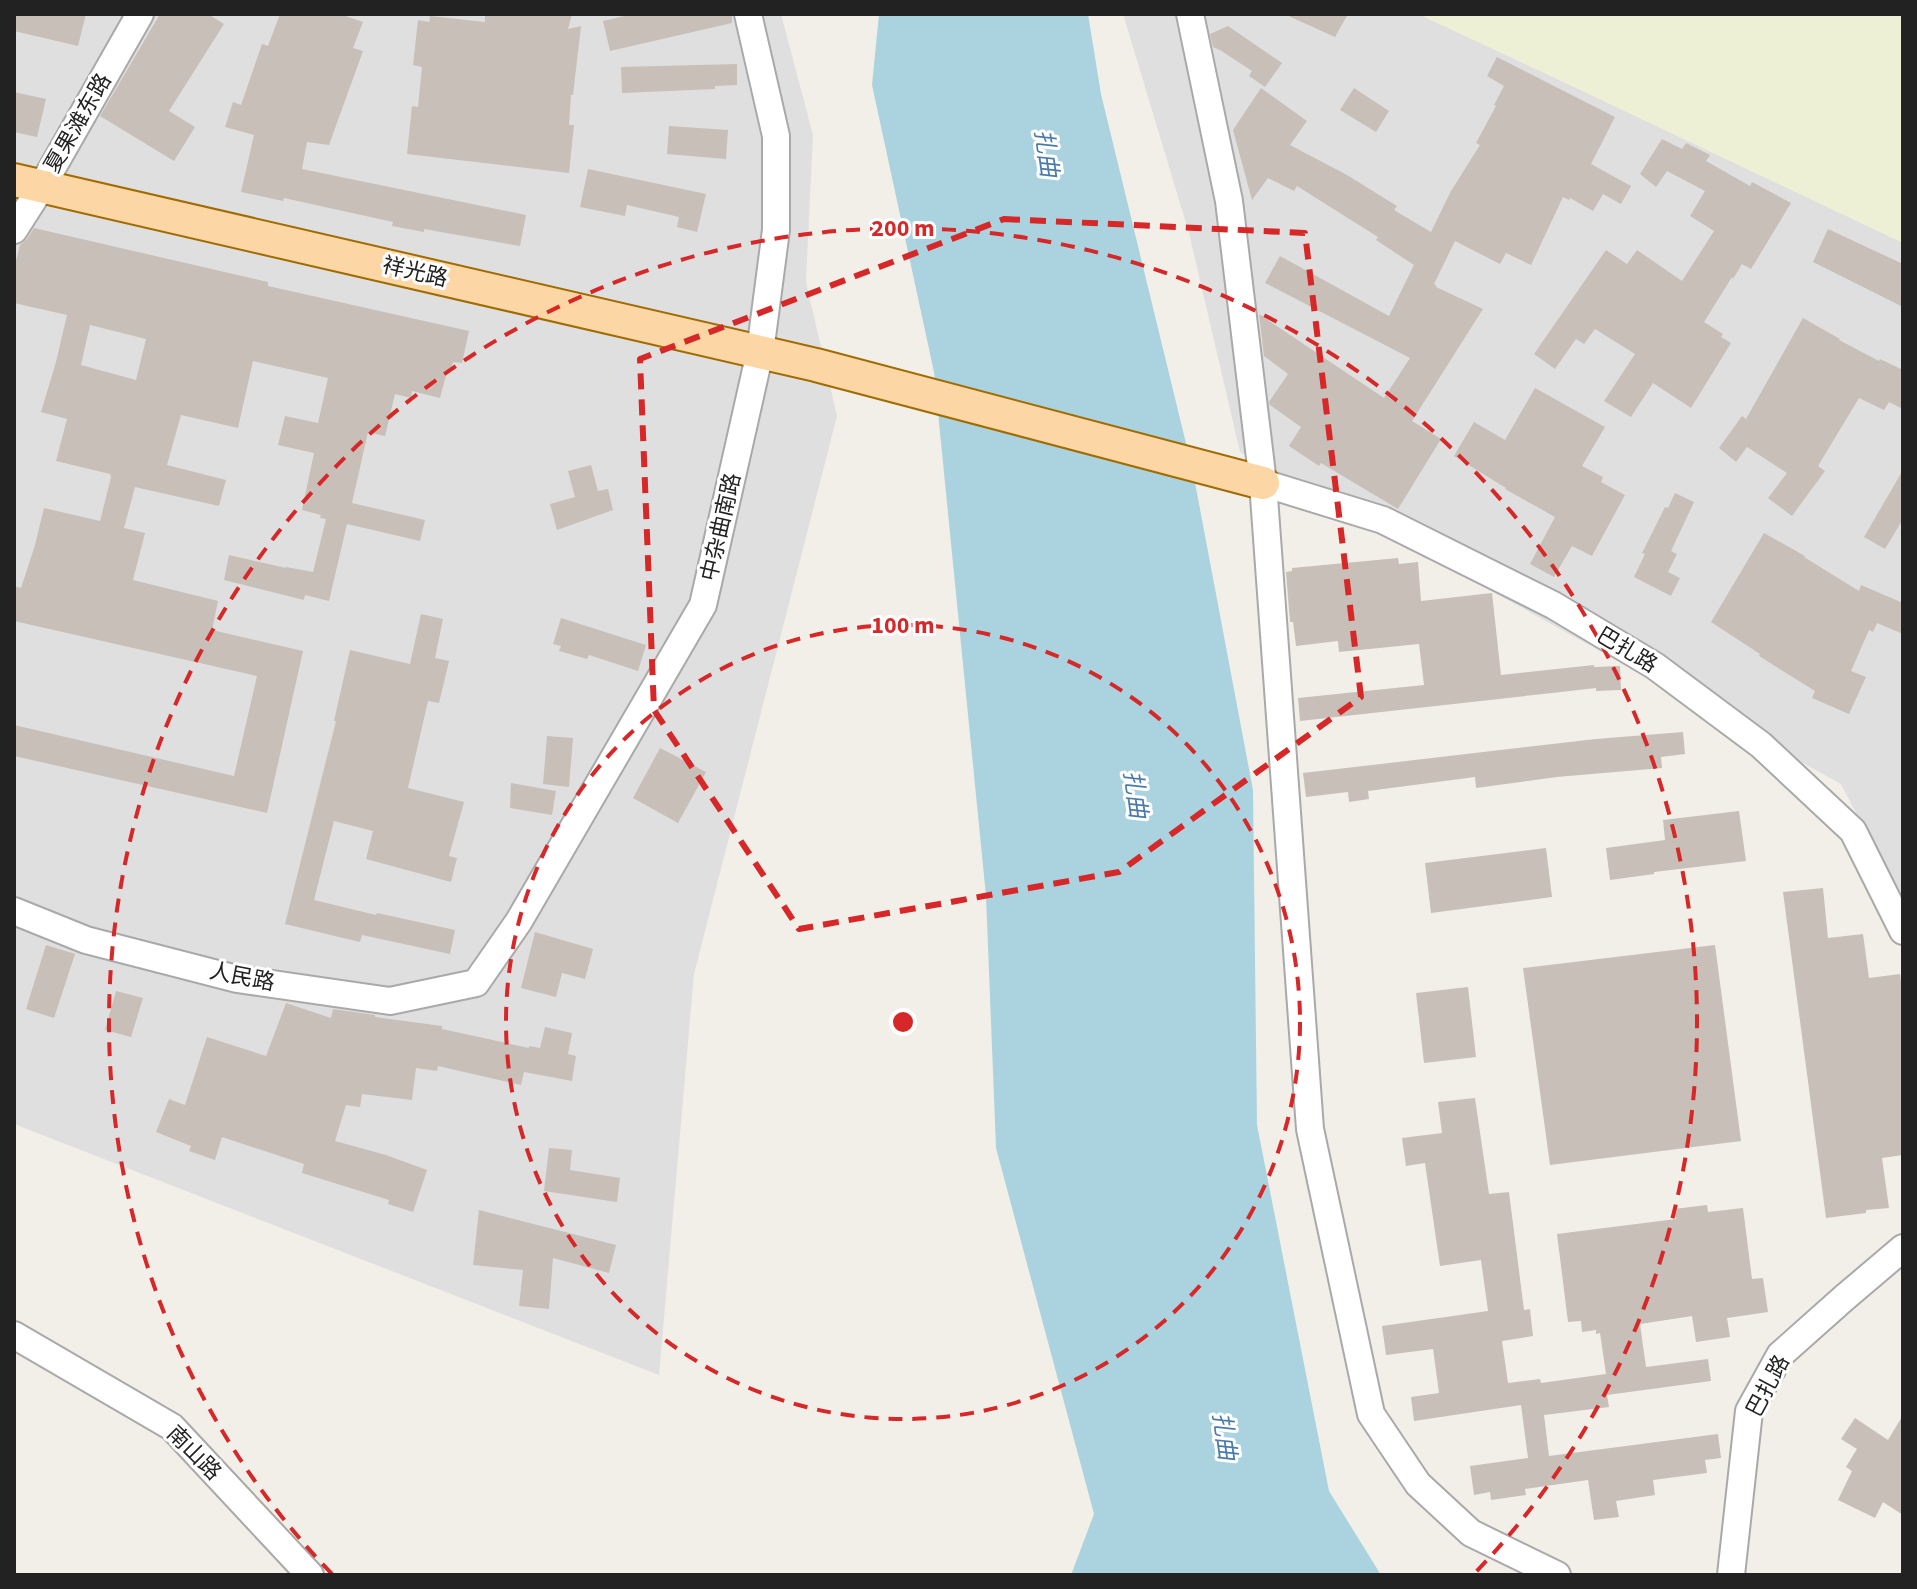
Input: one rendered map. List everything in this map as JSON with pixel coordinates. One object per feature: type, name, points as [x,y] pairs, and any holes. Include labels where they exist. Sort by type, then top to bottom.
[{"type":"main road","name":"祥光路","points":[[28,183],[816,365],[1263,483]]},
{"type":"street","name":"夏果滩东路","points":[[14,230],[28,183],[140,14]]},
{"type":"street","name":"中杂曲南路","points":[[476,983],[519,921],[703,605],[760,352],[776,230],[776,136],[748,14]]},
{"type":"street","points":[[1190,14],[1229,201],[1263,483],[1310,1129],[1371,1414],[1418,1484],[1471,1533],[1557,1575]]},
{"type":"street","name":"巴扎路","points":[[1263,483],[1383,520],[1553,605],[1655,666],[1761,745],[1853,831],[1903,931]]},
{"type":"street","name":"人民路","points":[[14,911],[86,940],[237,979],[390,1001],[476,983]]},
{"type":"street","name":"巴扎路","points":[[1731,1575],[1749,1411],[1780,1355],[1903,1248]]},
{"type":"street","name":"南山路","points":[[14,1335],[172,1427],[310,1575]]},
{"type":"highlighted area","points":[[1004,219],[1305,233],[1361,697],[1119,872],[799,929],[654,710],[640,359]]},
{"type":"shaded area","points":[[14,14],[781,14],[813,135],[806,282],[837,416],[694,974],[659,1375],[14,1124]]},
{"type":"shaded area","points":[[1123,14],[1903,14],[1903,904],[1841,784],[1240,452],[1189,233]]},
{"type":"green space","points":[[1418,14],[1903,14],[1903,243],[1557,79]]},
{"type":"water","name":"扎曲","points":[[879,14],[1088,14],[1101,94],[1193,472],[1253,790],[1257,1125],[1329,1491],[1381,1575],[1071,1575],[1094,1514],[996,1148],[986,896],[934,372],[872,85]]},
{"type":"building","points":[[14,14],[86,14],[78,46],[14,31]]},
{"type":"building","points":[[160,14],[208,14],[224,24],[169,111],[195,127],[174,161],[100,116]]},
{"type":"building","points":[[280,14],[340,14],[363,22],[353,48],[363,51],[329,145],[307,142],[302,169],[526,215],[520,246],[392,226],[393,222],[284,198],[283,201],[241,192],[254,135],[225,127],[233,102],[241,105],[262,44],[268,46]]},
{"type":"building","points":[[485,14],[572,14],[568,29],[581,26],[571,95],[569,125],[574,125],[569,173],[407,154],[412,106],[418,107],[422,67],[413,65],[418,20],[429,22],[430,16],[485,22]]},
{"type":"building","points":[[633,14],[732,14],[732,23],[610,51],[603,21]]},
{"type":"building","points":[[1284,14],[1348,14],[1335,37]]},
{"type":"building","points":[[1228,26],[1282,63],[1265,87],[1249,76],[1252,71],[1213,47],[1210,34]]},
{"type":"building","points":[[1497,57],[1615,117],[1591,164],[1631,186],[1621,204],[1603,194],[1593,211],[1563,197],[1531,265],[1506,253],[1500,264],[1455,241],[1434,284],[1483,309],[1412,421],[1441,439],[1398,509],[1289,446],[1301,427],[1270,405],[1288,374],[1264,356],[1259,314],[1384,398],[1410,358],[1265,283],[1280,256],[1389,316],[1414,265],[1376,240],[1378,237],[1297,186],[1294,191],[1268,178],[1252,200],[1233,130],[1261,88],[1307,121],[1290,145],[1347,175],[1397,206],[1394,210],[1431,232],[1451,191],[1480,145],[1476,143],[1504,86],[1487,76]]},
{"type":"building","points":[[737,64],[737,85],[715,86],[715,89],[622,93],[621,67]]},
{"type":"building","points":[[1354,88],[1389,111],[1376,132],[1340,110]]},
{"type":"building","points":[[14,92],[46,99],[37,137],[14,132]]},
{"type":"building","points":[[669,126],[728,130],[726,159],[667,154]]},
{"type":"building","points":[[1662,139],[1682,149],[1686,143],[1710,155],[1706,161],[1750,186],[1752,182],[1791,203],[1751,269],[1742,264],[1704,322],[1731,343],[1691,408],[1653,383],[1631,417],[1604,401],[1635,354],[1595,329],[1584,344],[1576,339],[1555,369],[1534,354],[1606,250],[1627,264],[1637,250],[1682,281],[1714,231],[1690,216],[1705,191],[1667,171],[1656,187],[1640,174]]},
{"type":"building","points":[[588,169],[706,194],[697,232],[677,227],[679,217],[627,205],[625,216],[580,207]]},
{"type":"building","points":[[34,228],[268,282],[268,286],[469,331],[462,363],[453,362],[440,398],[412,391],[411,398],[395,394],[385,436],[368,432],[352,503],[425,520],[420,541],[347,524],[329,601],[305,595],[304,600],[224,580],[229,555],[313,572],[326,519],[302,510],[314,453],[278,445],[285,416],[318,423],[328,378],[253,361],[238,428],[181,415],[167,465],[226,480],[219,506],[135,487],[124,528],[145,533],[133,580],[218,601],[212,630],[303,651],[267,813],[14,756],[14,725],[234,776],[257,676],[14,621],[14,586],[21,588],[44,508],[100,521],[111,477],[110,474],[56,461],[67,419],[41,412],[67,315],[14,303],[14,269],[20,245]],"holes":[[[90,325],[146,339],[136,380],[81,365]]]},
{"type":"building","points":[[1828,229],[1903,264],[1903,307],[1813,262]]},
{"type":"building","points":[[1803,318],[1879,361],[1903,370],[1903,409],[1889,402],[1884,410],[1859,398],[1818,466],[1825,471],[1792,516],[1768,498],[1787,473],[1747,447],[1736,462],[1719,448],[1742,416],[1746,419]]},
{"type":"building","points":[[1535,388],[1605,427],[1582,466],[1603,477],[1601,482],[1625,495],[1592,556],[1572,546],[1554,577],[1530,564],[1555,517],[1454,456],[1474,422],[1505,440]]},
{"type":"building","points":[[591,465],[598,491],[608,489],[613,510],[557,530],[550,504],[575,497],[568,471]]},
{"type":"building","points":[[1903,470],[1903,519],[1885,549],[1864,537]]},
{"type":"building","points":[[1675,493],[1694,502],[1671,551],[1677,554],[1668,572],[1680,578],[1671,596],[1634,577],[1645,554],[1642,553]]},
{"type":"building","points":[[1764,533],[1859,591],[1861,585],[1903,603],[1903,634],[1877,623],[1873,632],[1869,630],[1851,671],[1866,677],[1849,714],[1812,698],[1815,691],[1711,622]]},
{"type":"building","points":[[1398,558],[1399,564],[1418,562],[1421,601],[1492,593],[1501,675],[1594,665],[1620,666],[1621,690],[1596,691],[1596,688],[1300,721],[1298,698],[1424,685],[1419,644],[1339,652],[1338,641],[1296,646],[1293,622],[1290,622],[1286,572],[1292,571],[1292,568]]},
{"type":"building","points":[[421,614],[443,619],[435,658],[449,661],[439,703],[428,701],[408,788],[464,802],[449,856],[457,858],[451,882],[366,859],[373,831],[334,821],[314,900],[455,930],[450,954],[362,935],[360,942],[285,924],[336,721],[350,650],[410,664]]},
{"type":"building","points":[[561,618],[646,645],[638,671],[589,655],[587,659],[559,651],[561,646],[553,644]]},
{"type":"building","points":[[1683,732],[1685,754],[1661,757],[1662,768],[1476,788],[1475,777],[1368,791],[1369,799],[1349,802],[1348,792],[1306,797],[1303,773]]},
{"type":"building","points":[[547,736],[573,738],[569,787],[543,784]]},
{"type":"building","points":[[660,748],[706,772],[678,823],[633,798]]},
{"type":"building","points":[[511,783],[556,791],[552,815],[510,808]]},
{"type":"building","points":[[1739,811],[1746,861],[1610,880],[1606,848],[1665,840],[1663,820]]},
{"type":"building","points":[[1546,848],[1552,897],[1431,913],[1425,863]]},
{"type":"building","points":[[1823,888],[1828,938],[1863,934],[1869,978],[1900,974],[1903,999],[1903,1155],[1882,1158],[1889,1208],[1826,1218],[1783,892]]},
{"type":"building","points":[[535,932],[593,949],[585,979],[562,973],[556,997],[521,988]]},
{"type":"building","points":[[46,945],[75,954],[54,1018],[26,1009]]},
{"type":"building","points":[[1715,945],[1741,1141],[1550,1165],[1523,968]]},
{"type":"building","points":[[1468,987],[1476,1057],[1424,1063],[1416,993]]},
{"type":"building","points":[[116,991],[143,998],[131,1037],[105,1030]]},
{"type":"building","points":[[286,1003],[331,1018],[333,1009],[375,1015],[442,1026],[442,1029],[529,1048],[540,1048],[545,1027],[572,1033],[568,1054],[576,1056],[572,1081],[524,1072],[521,1085],[438,1066],[437,1071],[416,1068],[412,1100],[362,1094],[360,1107],[346,1105],[335,1141],[427,1170],[413,1212],[388,1204],[389,1200],[302,1173],[304,1164],[222,1137],[215,1160],[189,1151],[191,1146],[156,1132],[169,1099],[185,1105],[207,1037],[266,1056]]},
{"type":"building","points":[[1475,1098],[1489,1194],[1509,1192],[1524,1310],[1530,1309],[1533,1336],[1502,1341],[1508,1383],[1540,1379],[1541,1383],[1606,1374],[1600,1333],[1596,1334],[1596,1330],[1582,1332],[1581,1321],[1568,1322],[1557,1234],[1676,1219],[1674,1209],[1707,1205],[1708,1212],[1743,1208],[1752,1279],[1763,1278],[1768,1312],[1727,1318],[1730,1337],[1696,1342],[1692,1316],[1640,1324],[1646,1367],[1708,1359],[1711,1381],[1607,1395],[1609,1407],[1544,1415],[1549,1456],[1718,1434],[1721,1458],[1705,1460],[1707,1473],[1653,1480],[1655,1495],[1616,1501],[1619,1517],[1594,1520],[1588,1480],[1525,1489],[1526,1495],[1491,1500],[1490,1492],[1474,1495],[1470,1466],[1528,1458],[1521,1405],[1414,1421],[1411,1397],[1439,1393],[1433,1349],[1386,1355],[1382,1326],[1488,1311],[1481,1260],[1440,1266],[1425,1163],[1406,1166],[1402,1138],[1442,1133],[1438,1102]]},
{"type":"building","points":[[549,1148],[572,1150],[570,1170],[620,1178],[617,1202],[544,1191]]},
{"type":"building","points":[[479,1210],[616,1245],[609,1273],[553,1258],[549,1309],[519,1306],[523,1270],[473,1265]]},
{"type":"building","points":[[1903,1415],[1903,1515],[1883,1502],[1875,1518],[1838,1500],[1852,1471],[1846,1467],[1857,1449],[1841,1439],[1855,1418],[1888,1440]]}]
